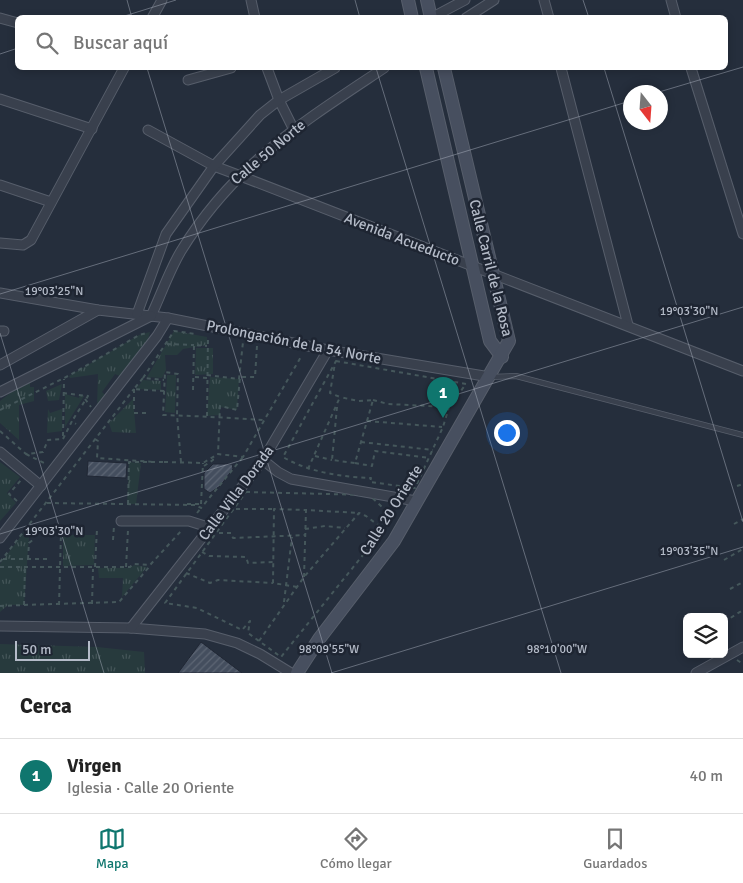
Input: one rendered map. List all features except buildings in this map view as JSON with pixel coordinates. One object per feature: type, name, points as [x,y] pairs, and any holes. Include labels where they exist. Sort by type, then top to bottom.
[{"type":"main road","points":[[408,0],[411,15]]},
{"type":"main road","points":[[427,0],[430,15]]},
{"type":"main road","name":"Calle Carril de la Rosa","points":[[426,70],[490,341],[502,357],[510,341],[444,70]]},
{"type":"main road","name":"Calle 20 Oriente","points":[[297,673],[319,639],[394,541],[502,357]]},
{"type":"street","points":[[154,15],[162,0]]},
{"type":"street","points":[[251,0],[254,15]]},
{"type":"street","points":[[437,15],[465,0]]},
{"type":"street","points":[[471,15],[494,0]]},
{"type":"street","points":[[544,0],[548,15]]},
{"type":"street","points":[[671,0],[675,15]]},
{"type":"street","points":[[0,18],[15,22]]},
{"type":"street","points":[[0,243],[23,245],[31,240],[123,70]]},
{"type":"street","points":[[188,80],[223,70]]},
{"type":"street","points":[[268,70],[279,100],[294,128]]},
{"type":"street","name":"Calle 50 Norte","points":[[137,314],[166,234],[214,166],[260,115],[279,100],[332,70]]},
{"type":"street","name":"Calle 50 Norte","points":[[151,316],[180,252],[201,220],[238,175],[294,128],[381,70]]},
{"type":"street","points":[[563,70],[628,325]]},
{"type":"street","points":[[692,70],[743,234]]},
{"type":"street","points":[[0,100],[92,129]]},
{"type":"street","name":"Avenida Acueducto","points":[[148,130],[214,166],[743,371]]},
{"type":"street","points":[[0,185],[51,202]]},
{"type":"street","name":"Prolongación de la 54 Norte","points":[[0,293],[98,310],[168,318],[305,346],[490,377]]},
{"type":"street","points":[[0,365],[98,310]]},
{"type":"street","points":[[0,392],[151,316]]},
{"type":"street","points":[[0,538],[157,336],[168,318]]},
{"type":"street","name":"Calle Villa Dorada","points":[[132,628],[214,530],[264,460],[328,350]]},
{"type":"street","points":[[0,452],[41,486]]},
{"type":"street","points":[[264,460],[278,472],[291,479],[416,501]]},
{"type":"street","points":[[124,523],[189,521],[214,530]]},
{"type":"street","points":[[0,626],[132,628],[205,634],[245,646],[291,673]]},
{"type":"street","points":[[696,673],[743,647]]},
{"type":"lane","points":[[490,377],[516,376],[743,435]]},
{"type":"path","points":[[0,562],[143,378],[174,331],[217,337]]},
{"type":"path","points":[[0,410],[64,378],[139,335],[150,332],[144,340]]},
{"type":"path","points":[[206,416],[208,336]]},
{"type":"path","points":[[194,377],[207,376],[239,379],[240,377],[255,377],[257,345],[243,342],[240,377],[237,410],[220,406],[218,454]]},
{"type":"path","points":[[166,344],[208,346]]},
{"type":"path","points":[[193,390],[194,346]]},
{"type":"path","points":[[0,606],[119,602],[243,457],[305,346]]},
{"type":"path","points":[[336,361],[330,393],[340,398],[358,401],[373,400],[388,404],[449,407]]},
{"type":"path","points":[[336,361],[466,384],[449,407],[434,450],[415,488],[370,482],[371,478],[308,469],[283,457],[336,361]]},
{"type":"path","points":[[180,462],[177,415],[178,374],[165,372],[163,415],[177,415],[206,416],[264,420]]},
{"type":"path","points":[[63,439],[64,378]]},
{"type":"path","points":[[143,378],[164,380]]},
{"type":"path","points":[[134,389],[164,391]]},
{"type":"path","points":[[134,389],[134,413],[148,413]]},
{"type":"path","points":[[63,393],[88,396],[63,439]]},
{"type":"path","points":[[308,469],[340,398]]},
{"type":"path","points":[[85,399],[92,409]]},
{"type":"path","points":[[355,464],[373,400]]},
{"type":"path","points":[[332,460],[337,407]]},
{"type":"path","points":[[72,421],[80,426]]},
{"type":"path","points":[[367,421],[443,427]]},
{"type":"path","points":[[0,431],[26,454],[43,452],[48,440],[63,439]]},
{"type":"path","points":[[95,439],[98,441],[97,458],[164,462]]},
{"type":"path","points":[[361,442],[434,450]]},
{"type":"path","points":[[314,456],[372,466],[375,451],[430,458]]},
{"type":"path","points":[[202,504],[127,504],[129,462],[180,462],[204,465],[218,454],[243,457]]},
{"type":"path","points":[[202,504],[204,465]]},
{"type":"path","points":[[17,501],[9,494],[24,476]]},
{"type":"path","points":[[737,486],[743,484]]},
{"type":"path","points":[[246,492],[369,495],[390,515],[382,528],[281,656],[248,633],[250,620],[242,630],[197,608],[165,603],[202,552],[214,530],[233,509],[246,492]]},
{"type":"path","points":[[47,503],[193,506],[201,508]]},
{"type":"path","points":[[193,506],[202,504]]},
{"type":"path","points":[[233,509],[359,513],[382,528]]},
{"type":"path","points":[[273,583],[274,509]]},
{"type":"path","points":[[304,577],[306,510]]},
{"type":"path","points":[[259,641],[283,604],[304,577],[359,513]]},
{"type":"path","points":[[734,524],[743,519]]},
{"type":"path","points":[[124,523],[126,567]]},
{"type":"path","points":[[305,529],[326,526],[345,528]]},
{"type":"path","points":[[92,604],[98,529]]},
{"type":"path","points":[[214,530],[231,533],[233,538],[305,535]]},
{"type":"path","points":[[59,605],[61,532]]},
{"type":"path","points":[[283,604],[292,536]]},
{"type":"path","points":[[28,559],[29,543],[34,540]]},
{"type":"path","points":[[724,560],[743,549]]},
{"type":"path","points":[[202,552],[209,556],[246,557],[248,563],[274,562]]},
{"type":"path","points":[[2,559],[48,559]]},
{"type":"path","points":[[0,567],[94,568],[126,567],[133,564],[150,565]]},
{"type":"path","points":[[24,605],[25,567]]},
{"type":"path","points":[[186,573],[210,583],[218,580],[273,583],[297,587]]},
{"type":"path","points":[[730,589],[743,582]]},
{"type":"path","points":[[728,619],[743,610]]},
{"type":"green space","points":[[174,331],[207,337],[207,345],[183,349],[177,355],[165,355],[166,370],[162,378],[147,377]]},
{"type":"green space","points":[[150,332],[143,359],[122,377],[115,374],[102,392],[106,396],[97,407],[98,374],[70,378],[69,376],[139,335]]},
{"type":"green space","points":[[196,348],[213,348],[213,374],[195,375]]},
{"type":"green space","points":[[167,375],[176,375],[175,413],[165,412]]},
{"type":"green space","points":[[210,377],[239,379],[237,410],[220,407],[220,415],[207,416]]},
{"type":"green space","points":[[27,380],[30,380],[30,387],[34,387],[34,401],[19,405],[19,440],[0,423],[0,401]]},
{"type":"green space","points":[[143,380],[161,381],[161,390],[136,389]]},
{"type":"green space","points":[[62,384],[59,400],[48,401],[46,391]]},
{"type":"green space","points":[[65,394],[79,398],[80,395],[84,396],[65,427]]},
{"type":"green space","points":[[133,399],[136,433],[112,432],[109,423]]},
{"type":"green space","points":[[48,409],[50,413],[62,409],[62,431],[47,433]]},
{"type":"green space","points":[[0,462],[20,477],[7,493],[16,503],[0,521]]},
{"type":"green space","points":[[129,462],[141,463],[136,504],[127,504]]},
{"type":"green space","points":[[24,532],[29,537],[24,605],[8,605],[0,612],[0,564]]},
{"type":"green space","points":[[63,535],[95,535],[94,565],[63,566]]},
{"type":"green space","points":[[134,565],[147,567],[122,597],[123,578],[99,578],[98,568],[130,568]]},
{"type":"green space","points":[[0,644],[97,647],[144,652],[145,673],[0,673]]},
{"type":"place","name":"Virgen","points":[[443,418]]}]
